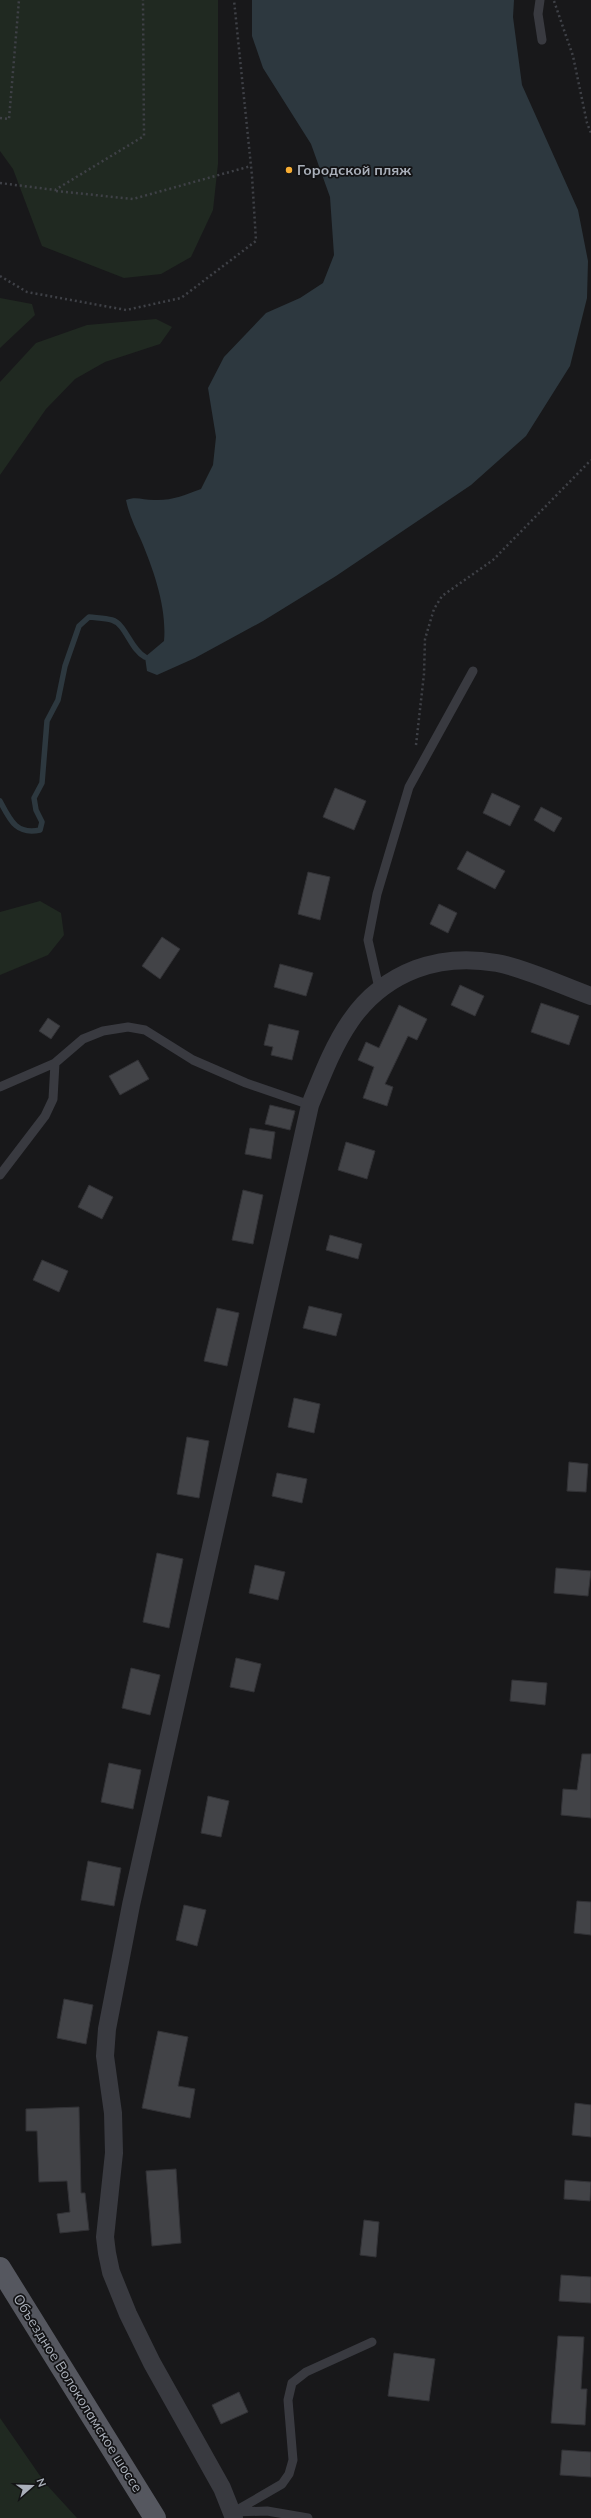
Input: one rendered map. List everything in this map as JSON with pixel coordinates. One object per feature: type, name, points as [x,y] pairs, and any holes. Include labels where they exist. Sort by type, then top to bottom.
[{"type":"main road","name":"Объездное Волоколамское шоссе","points":[[0,2268],[155,2518]]},
{"type":"street","points":[[233,2515],[222,2488],[152,2363],[112,2272],[105,2237],[114,2154],[113,2113],[105,2056],[107,2029],[134,1889],[310,1105],[348,1024],[362,1004],[379,988],[402,974],[432,963],[465,959],[498,963],[591,996]]},
{"type":"lane","points":[[540,0],[538,14],[542,40]]},
{"type":"lane","points":[[379,988],[368,940],[379,886],[409,787],[473,671]]},
{"type":"lane","points":[[0,1087],[55,1063],[83,1039],[103,1031],[128,1027],[145,1030],[193,1060],[246,1083],[310,1105]]},
{"type":"lane","points":[[0,1175],[45,1116],[53,1099],[55,1063]]},
{"type":"lane","points":[[233,2515],[282,2484],[289,2474],[293,2460],[288,2400],[292,2383],[306,2372],[372,2342]]},
{"type":"lane","points":[[233,2515],[267,2511],[308,2518]]},
{"type":"path","points":[[0,118],[9,119],[19,0]]},
{"type":"path","points":[[55,190],[144,136],[143,0]]},
{"type":"path","points":[[0,276],[27,292],[126,310],[181,298],[256,241],[251,166],[234,0]]},
{"type":"path","points":[[554,0],[573,56],[587,123],[591,133]]},
{"type":"path","points":[[0,183],[133,199],[251,166]]},
{"type":"path","points":[[416,747],[424,674],[425,639],[434,609],[442,596],[493,560],[591,460]]},
{"type":"shaded area","points":[[0,0],[218,0],[218,164],[213,210],[191,257],[161,274],[124,278],[42,246],[13,169],[0,151]]},
{"type":"shaded area","points":[[252,0],[514,0],[513,17],[522,85],[578,210],[588,261],[587,298],[570,366],[526,436],[471,485],[336,576],[263,621],[195,658],[157,675],[147,671],[145,657],[164,641],[164,616],[150,564],[130,516],[126,500],[136,498],[166,500],[201,489],[213,465],[216,437],[208,388],[224,357],[266,313],[300,298],[323,283],[334,255],[330,197],[311,144],[263,68],[252,36]]},
{"type":"shaded area","points":[[0,298],[32,304],[35,315],[0,348]]},
{"type":"shaded area","points":[[156,319],[172,327],[160,344],[105,362],[75,379],[46,409],[0,475],[0,382],[36,343],[87,325]]},
{"type":"shaded area","points":[[40,901],[61,913],[64,935],[48,955],[0,975],[0,912]]},
{"type":"shaded area","points":[[0,2418],[45,2483],[77,2518],[0,2518]]},
{"type":"building","points":[[335,788],[366,801],[354,830],[323,817]]},
{"type":"building","points":[[492,793],[520,806],[510,826],[483,813]]},
{"type":"building","points":[[541,807],[562,818],[554,832],[534,820]]},
{"type":"building","points":[[467,851],[505,871],[495,889],[457,869]]},
{"type":"building","points":[[308,872],[330,877],[320,920],[298,914]]},
{"type":"building","points":[[439,904],[457,913],[448,933],[430,924]]},
{"type":"building","points":[[162,937],[180,949],[160,979],[142,966]]},
{"type":"building","points":[[280,964],[313,973],[306,996],[274,987]]},
{"type":"building","points":[[460,985],[484,996],[475,1016],[451,1005]]},
{"type":"building","points":[[541,1003],[579,1016],[569,1045],[531,1032]]},
{"type":"building","points":[[399,1005],[427,1019],[417,1040],[408,1036],[385,1084],[393,1087],[387,1106],[363,1098],[374,1067],[358,1060],[366,1042],[379,1048]]},
{"type":"building","points":[[48,1018],[60,1026],[51,1039],[39,1031]]},
{"type":"building","points":[[269,1024],[299,1031],[292,1060],[271,1055],[273,1047],[264,1045]]},
{"type":"building","points":[[138,1060],[149,1079],[120,1095],[109,1076]]},
{"type":"building","points":[[270,1105],[295,1111],[290,1130],[265,1124]]},
{"type":"building","points":[[250,1128],[275,1132],[271,1159],[245,1154]]},
{"type":"building","points":[[346,1142],[375,1151],[367,1179],[338,1170]]},
{"type":"building","points":[[89,1185],[113,1197],[102,1219],[78,1207]]},
{"type":"building","points":[[243,1190],[263,1195],[253,1244],[232,1240]]},
{"type":"building","points":[[330,1235],[362,1244],[358,1259],[326,1250]]},
{"type":"building","points":[[42,1260],[68,1271],[59,1292],[33,1280]]},
{"type":"building","points":[[309,1306],[342,1314],[336,1336],[303,1328]]},
{"type":"building","points":[[217,1308],[239,1313],[227,1366],[204,1361]]},
{"type":"building","points":[[294,1398],[320,1404],[314,1433],[288,1427]]},
{"type":"building","points":[[187,1437],[209,1441],[199,1498],[177,1494]]},
{"type":"building","points":[[569,1462],[588,1464],[586,1492],[567,1491]]},
{"type":"building","points":[[277,1473],[307,1479],[302,1503],[272,1496]]},
{"type":"building","points":[[157,1553],[183,1559],[169,1628],[143,1622]]},
{"type":"building","points":[[255,1565],[285,1572],[278,1600],[249,1593]]},
{"type":"building","points":[[556,1568],[591,1571],[588,1596],[554,1593]]},
{"type":"building","points":[[236,1658],[261,1664],[254,1692],[230,1687]]},
{"type":"building","points":[[131,1668],[160,1675],[150,1715],[122,1708]]},
{"type":"building","points":[[512,1680],[547,1683],[545,1705],[510,1701]]},
{"type":"building","points":[[582,1754],[591,1754],[591,1818],[561,1815],[563,1789],[577,1790]]},
{"type":"building","points":[[109,1763],[141,1770],[133,1809],[101,1802]]},
{"type":"building","points":[[208,1796],[229,1801],[221,1837],[201,1833]]},
{"type":"building","points":[[88,1861],[121,1868],[114,1906],[81,1900]]},
{"type":"building","points":[[577,1901],[591,1902],[591,1935],[574,1933]]},
{"type":"building","points":[[184,1905],[206,1910],[197,1946],[176,1940]]},
{"type":"building","points":[[64,1999],[93,2005],[86,2044],[57,2038]]},
{"type":"building","points":[[158,2031],[188,2037],[178,2086],[195,2089],[190,2118],[142,2108]]},
{"type":"building","points":[[575,2103],[591,2105],[591,2137],[572,2135]]},
{"type":"building","points":[[79,2107],[81,2193],[85,2193],[89,2230],[60,2233],[57,2214],[70,2212],[67,2181],[39,2182],[37,2131],[26,2131],[26,2109]]},
{"type":"building","points":[[176,2169],[181,2243],[152,2246],[146,2171]]},
{"type":"building","points":[[565,2180],[591,2182],[590,2201],[564,2199]]},
{"type":"building","points":[[364,2220],[379,2222],[376,2257],[360,2255]]},
{"type":"building","points":[[561,2275],[591,2277],[591,2303],[559,2301]]},
{"type":"building","points":[[558,2336],[584,2337],[581,2389],[587,2389],[585,2425],[551,2423]]},
{"type":"building","points":[[394,2353],[435,2359],[429,2401],[388,2396]]},
{"type":"building","points":[[239,2392],[248,2412],[221,2424],[212,2405]]},
{"type":"building","points":[[562,2450],[591,2452],[591,2477],[560,2475]]},
{"type":"waterway","points":[[0,801],[11,820],[19,828],[32,831],[40,830],[42,822],[36,810],[34,798],[42,783],[47,721],[58,700],[65,666],[79,626],[89,617],[104,618],[117,622],[125,631],[135,648],[145,657]]},
{"type":"place","name":"Городской пляж","points":[[289,170]]}]
